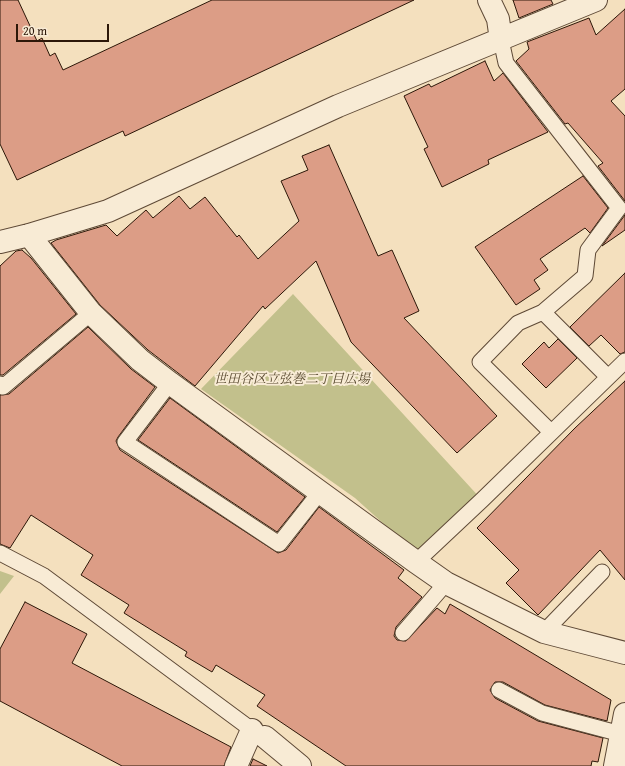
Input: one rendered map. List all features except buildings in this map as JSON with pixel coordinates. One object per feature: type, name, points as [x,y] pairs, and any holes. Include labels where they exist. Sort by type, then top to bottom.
[{"type":"street","points":[[489,0],[498,18],[502,40]]},
{"type":"street","points":[[0,242],[29,235],[108,211],[338,106],[502,40],[567,6],[596,0]]},
{"type":"street","points":[[29,235],[91,313],[140,360],[416,562],[446,583],[544,632],[625,653]]},
{"type":"street","points":[[615,766],[623,724]]},
{"type":"street","points":[[236,766],[258,734],[300,766]]},
{"type":"lane","points":[[502,40],[506,63],[619,208],[588,250],[585,276],[543,312],[518,323],[480,362],[551,432]]},
{"type":"lane","points":[[543,312],[608,377]]},
{"type":"lane","points":[[0,384],[4,388],[91,313]]},
{"type":"lane","points":[[416,562],[625,361]]},
{"type":"lane","points":[[170,383],[125,442],[279,544],[320,492]]},
{"type":"lane","points":[[0,553],[44,576],[258,734]]},
{"type":"lane","points":[[544,632],[602,572]]},
{"type":"lane","points":[[403,633],[446,583]]},
{"type":"lane","points":[[499,690],[542,713],[623,724]]},
{"type":"green space","name":"世田谷区立弦巻二丁目広場","points":[[293,294],[482,500],[416,553],[355,498],[201,389]]},
{"type":"green space","points":[[0,571],[14,576],[0,594]]}]
